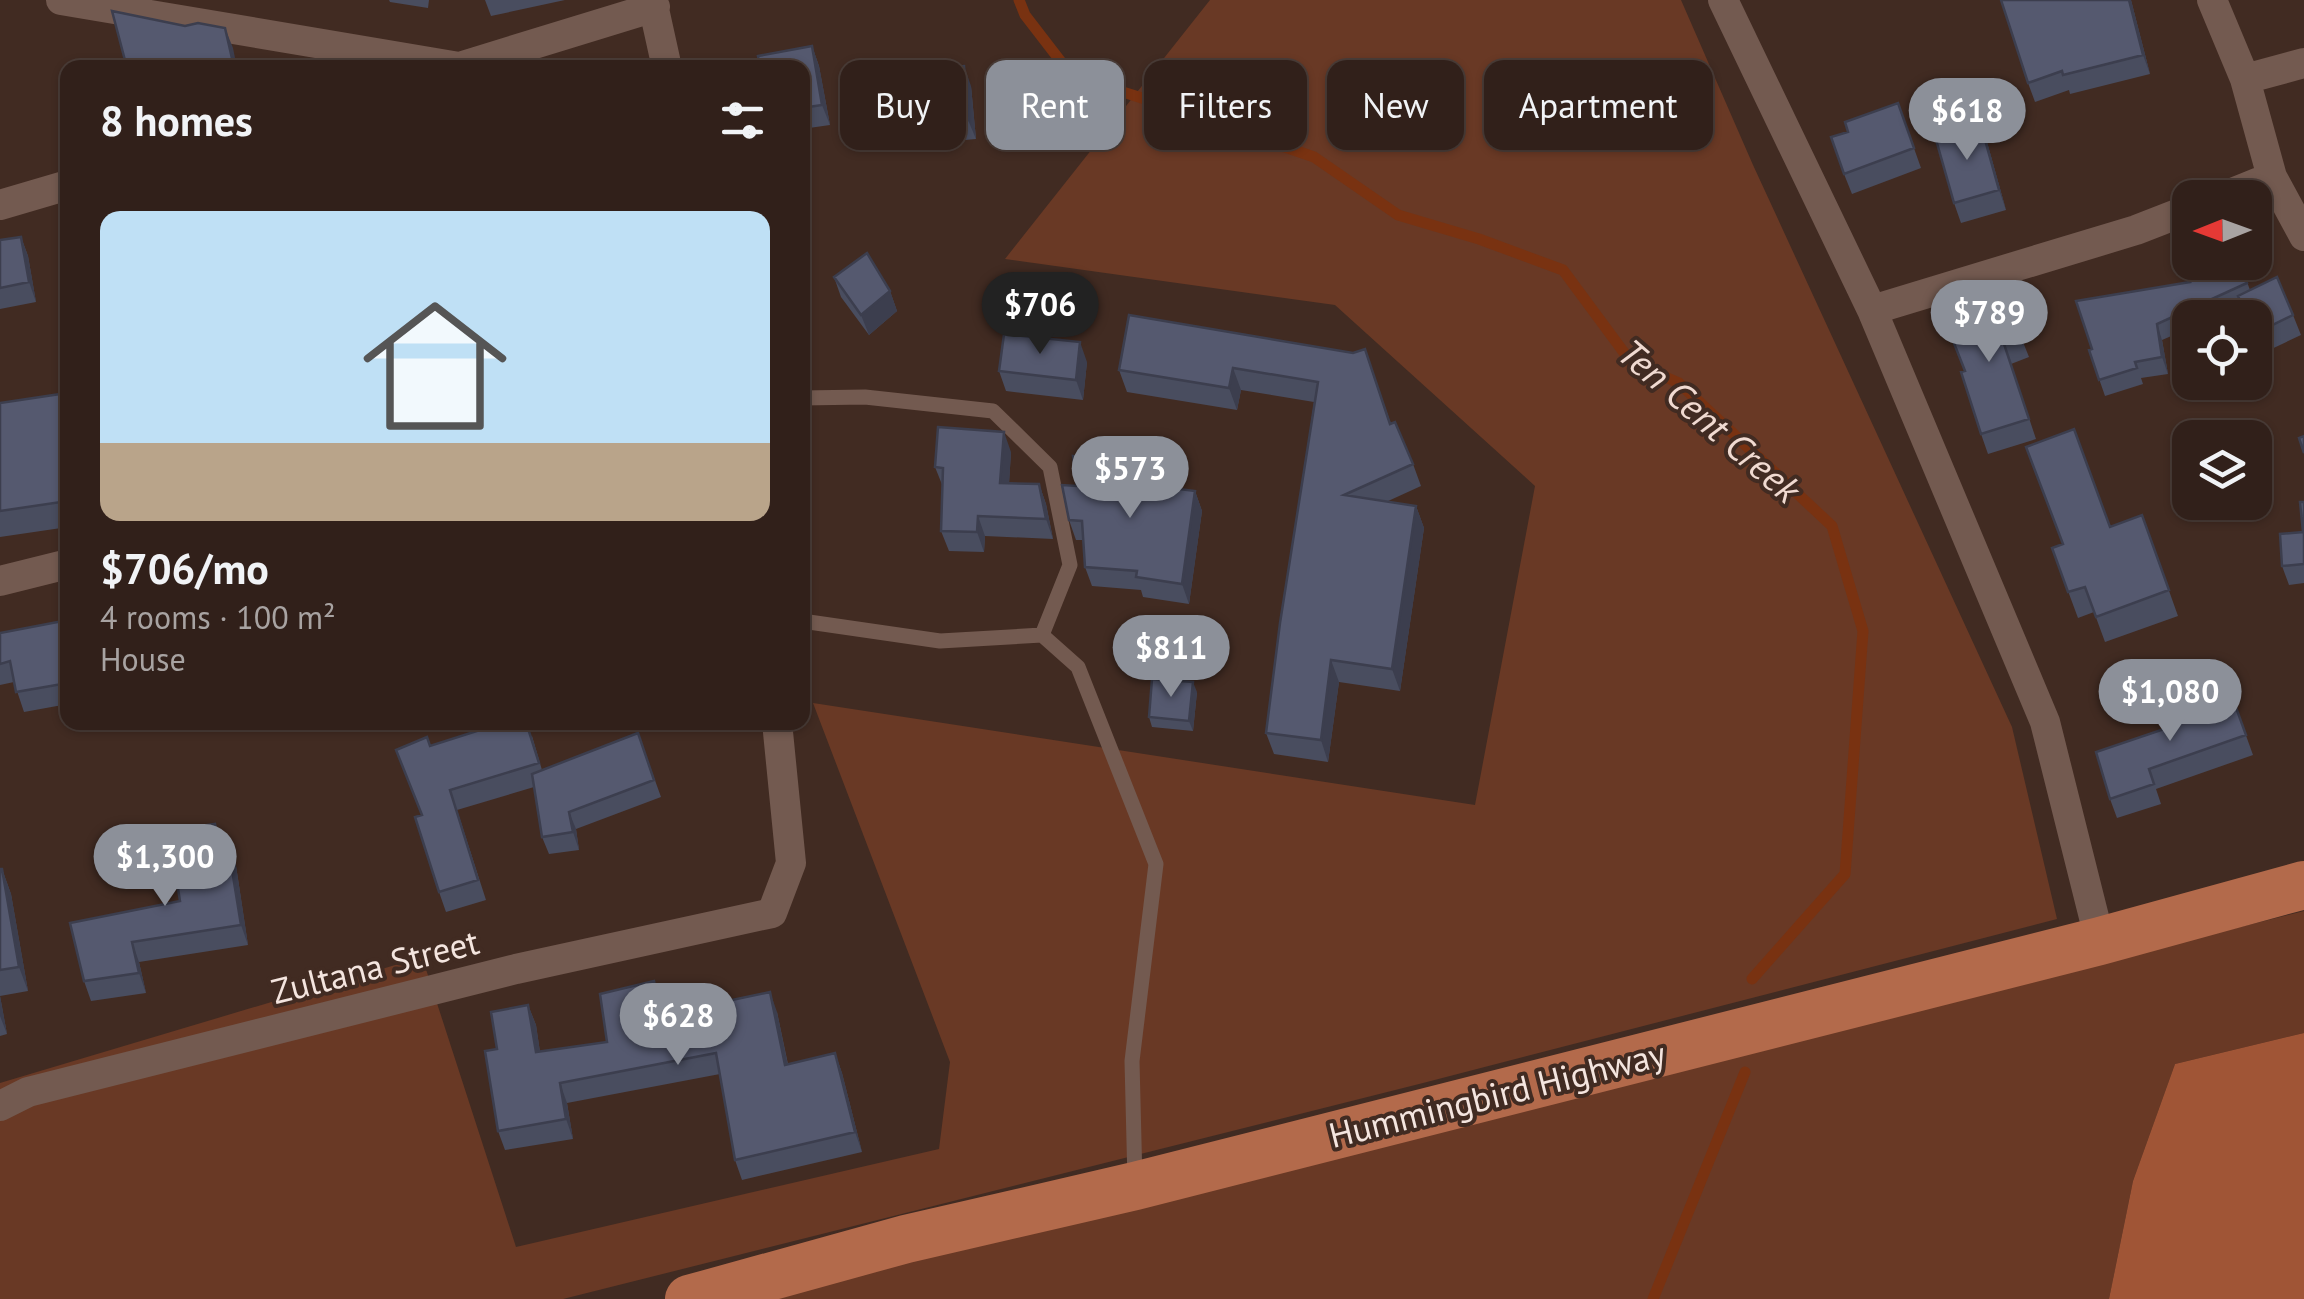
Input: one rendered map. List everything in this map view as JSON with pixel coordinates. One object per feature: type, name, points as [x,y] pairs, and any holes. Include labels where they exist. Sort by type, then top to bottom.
[{"type":"main road","name":"Hummingbird Highway","points":[[690,1299],[906,1239],[1135,1186],[2100,942],[2304,884]]},
{"type":"street","points":[[62,0],[416,60]]},
{"type":"street","points":[[1722,0],[1872,310],[2045,722],[2100,942]]},
{"type":"street","points":[[2212,0],[2244,80],[2272,177],[2304,236]]},
{"type":"street","points":[[478,60],[653,3],[664,60]]},
{"type":"street","points":[[2244,80],[2304,63]]},
{"type":"street","points":[[2265,180],[2272,177]]},
{"type":"street","points":[[0,206],[60,187]]},
{"type":"street","points":[[1872,310],[2172,216]]},
{"type":"street","points":[[0,581],[60,566]]},
{"type":"street","name":"Zultana Street","points":[[0,1106],[28,1092],[516,969],[772,912],[792,862],[778,730]]},
{"type":"lane","points":[[810,398],[865,398],[993,411],[1005,422],[1050,468],[1070,565],[1042,635]]},
{"type":"lane","points":[[810,623],[940,641],[1042,635],[1078,667],[1156,864],[1132,1061],[1135,1186]]},
{"type":"shaded area","points":[[1210,0],[1681,0],[1707,60],[1484,60],[1484,150],[1713,150],[1713,73],[2012,727],[2057,919],[563,1299],[0,1299],[0,1083],[422,957],[516,1247],[939,1149],[950,1062],[813,703],[1475,805],[1535,486],[1335,305],[1005,259],[1091,150],[1124,150],[1124,109],[1144,83],[1144,150],[1307,150],[1307,60],[1163,60]]},
{"type":"shaded area","points":[[2304,911],[2304,1033],[2175,1064],[2133,1181],[2109,1299],[762,1299]]},
{"type":"shaded area","points":[[2304,1033],[2304,1299],[2109,1299],[2133,1181],[2175,1064]]},
{"type":"building","points":[[2001,0],[2129,0],[2143,55],[2063,75],[2062,71],[2028,83]]},
{"type":"building","points":[[112,11],[185,26],[198,23],[225,28],[232,60],[125,60]]},
{"type":"building","points":[[812,46],[822,105],[810,107],[810,60],[759,60],[758,56]]},
{"type":"building","points":[[1898,103],[1914,148],[1844,174],[1831,137],[1848,132],[1845,122]]},
{"type":"building","points":[[1980,122],[1999,190],[1954,203],[1935,136]]},
{"type":"building","points":[[21,237],[29,282],[0,288],[0,240]]},
{"type":"building","points":[[867,253],[890,291],[861,315],[834,277]]},
{"type":"building","points":[[2277,277],[2293,315],[2272,325],[2272,300],[2240,300],[2238,296]]},
{"type":"building","points":[[2190,282],[2247,283],[2210,300],[2172,300],[2172,317],[2157,324],[2162,357],[2135,362],[2137,368],[2099,380],[2076,301]]},
{"type":"building","points":[[2006,299],[2021,337],[2004,344],[2029,419],[1981,434],[1961,372],[1965,371],[1946,323]]},
{"type":"building","points":[[1129,315],[1353,353],[1365,349],[1390,424],[1395,422],[1413,464],[1344,495],[1416,506],[1392,669],[1331,660],[1321,740],[1266,733],[1318,382],[1233,368],[1229,388],[1119,370]]},
{"type":"building","points":[[1004,334],[1080,342],[1076,380],[999,371]]},
{"type":"building","points":[[60,394],[60,502],[0,511],[0,403]]},
{"type":"building","points":[[938,427],[1004,432],[1000,483],[1039,484],[1046,519],[978,516],[977,532],[941,531],[943,468],[935,467]]},
{"type":"building","points":[[2074,429],[2110,527],[2142,515],[2169,590],[2096,617],[2085,587],[2068,592],[2052,548],[2063,544],[2026,447]]},
{"type":"building","points":[[1073,456],[1129,462],[1132,483],[1195,491],[1182,584],[1136,577],[1137,571],[1085,567],[1082,521],[1069,520],[1062,485],[1077,486]]},
{"type":"building","points":[[2300,502],[2304,502],[2304,564],[2282,566],[2280,534],[2303,532]]},
{"type":"building","points":[[60,622],[60,684],[16,692],[10,661],[0,664],[0,633]]},
{"type":"building","points":[[1152,679],[1193,682],[1189,721],[1149,717]]},
{"type":"building","points":[[2230,691],[2246,735],[2149,769],[2154,784],[2110,799],[2096,752],[2179,724],[2174,711]]},
{"type":"building","points":[[480,730],[529,730],[539,763],[450,790],[478,880],[439,892],[415,817],[422,815],[396,750],[427,737],[430,746]]},
{"type":"building","points":[[638,733],[654,780],[569,812],[573,832],[542,837],[532,774]]},
{"type":"building","points":[[215,824],[218,841],[227,839],[241,925],[132,942],[139,973],[84,981],[70,923],[180,901],[171,845],[187,843],[186,828]]},
{"type":"building","points":[[0,869],[19,967],[0,970]]},
{"type":"building","points":[[654,981],[661,1015],[770,992],[785,1065],[835,1053],[855,1132],[735,1160],[716,1053],[560,1083],[566,1119],[498,1131],[485,1051],[497,1049],[491,1012],[528,1005],[536,1052],[607,1042],[600,994]]},
{"type":"waterway","name":"Ten Cent Creek","points":[[1019,0],[1025,15],[1072,76],[1314,157],[1398,215],[1563,270],[1631,362],[1679,383],[1832,526],[1863,631],[1845,874],[1752,979]]},
{"type":"waterway","name":"Ten Cent Creek","points":[[1653,1299],[1745,1072]]}]
